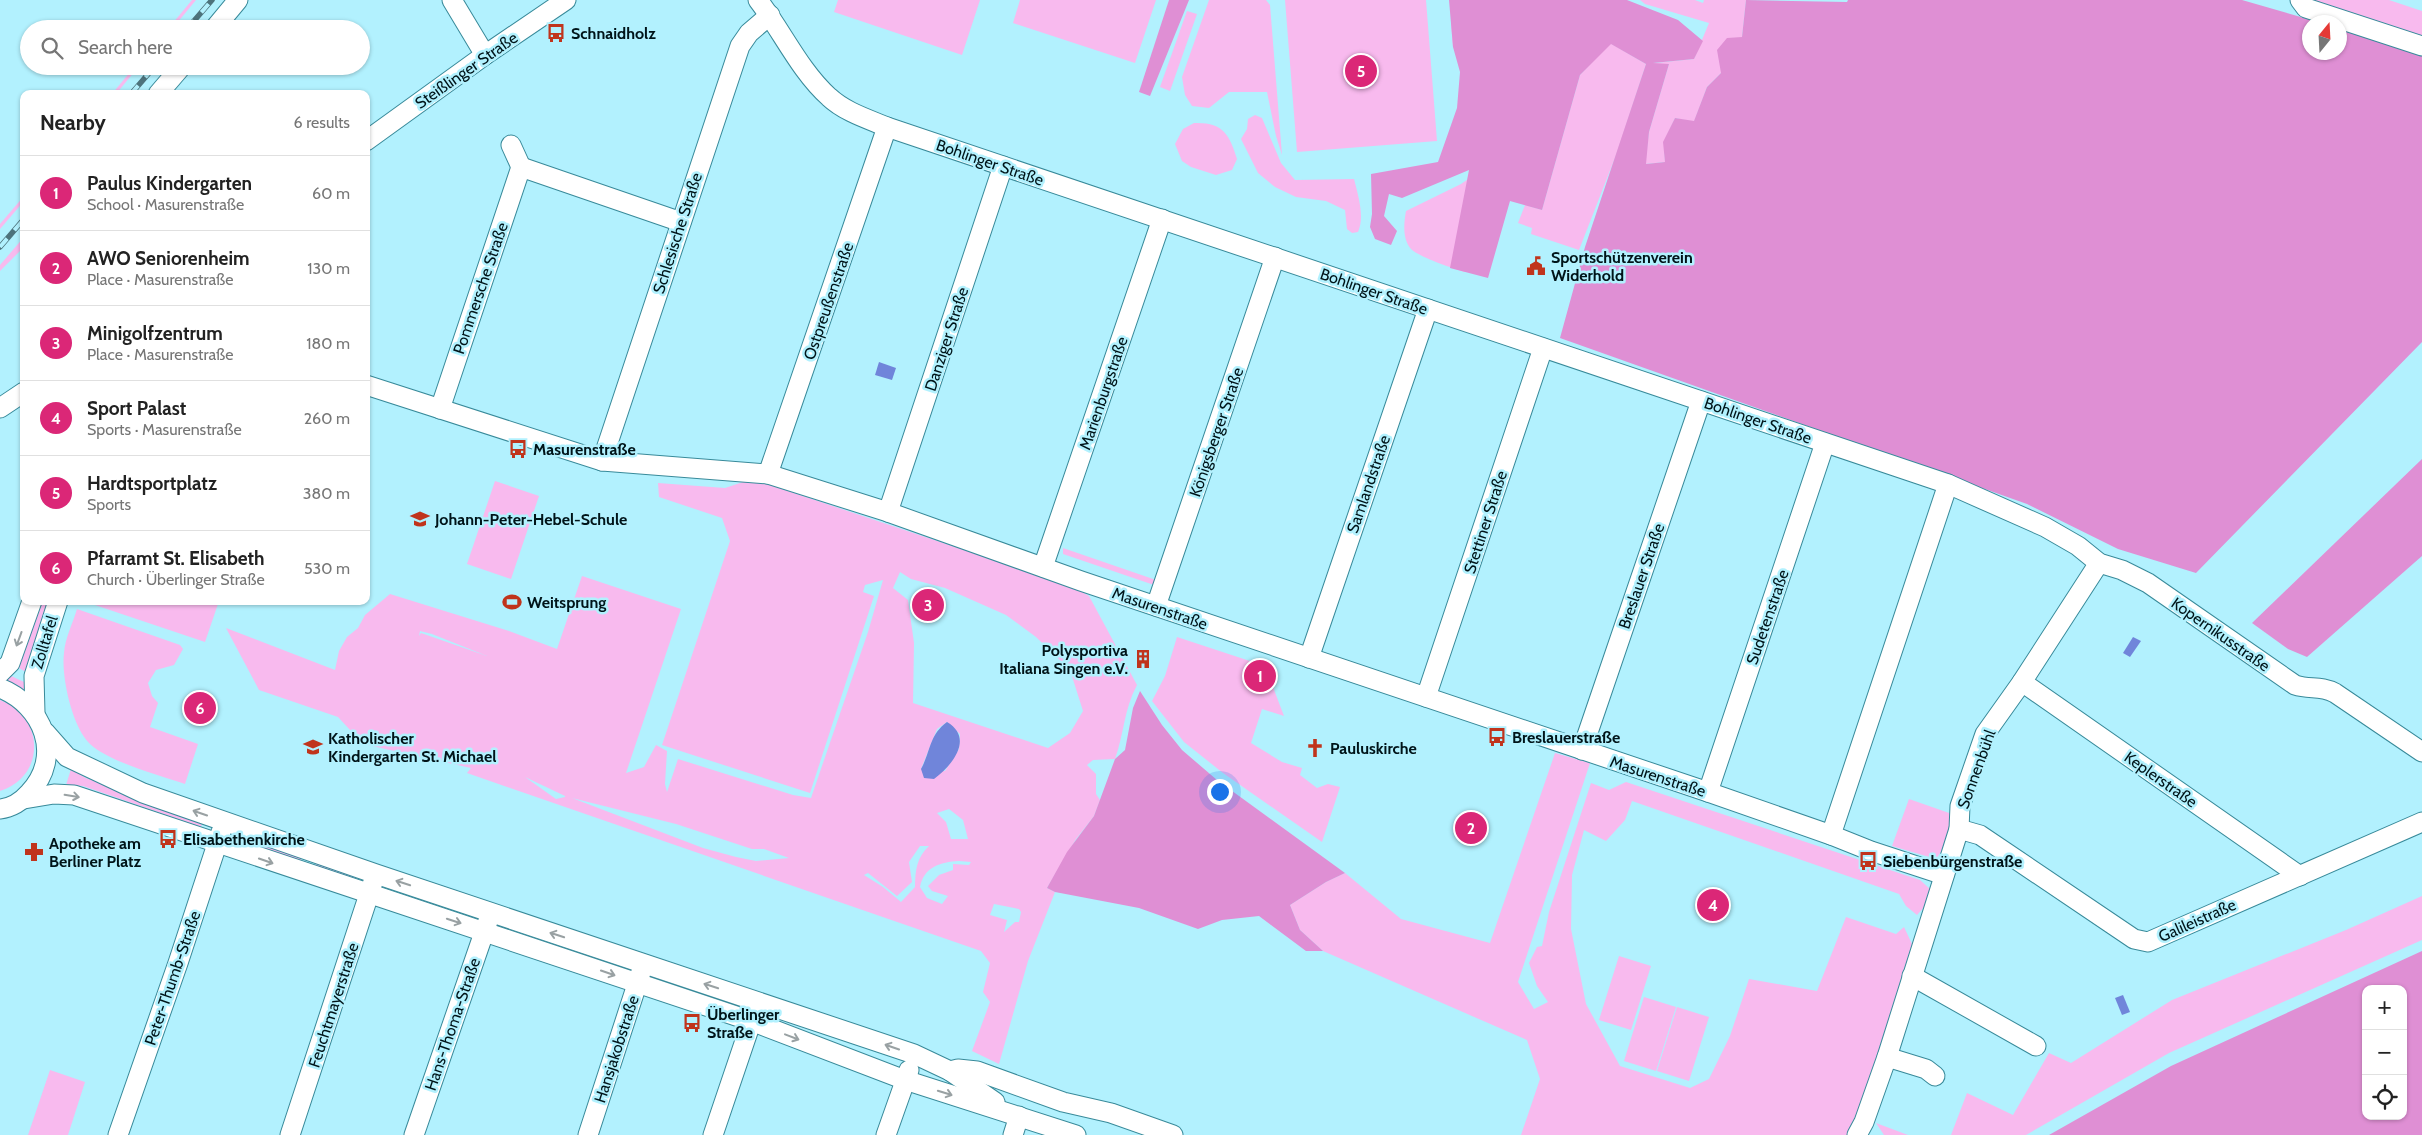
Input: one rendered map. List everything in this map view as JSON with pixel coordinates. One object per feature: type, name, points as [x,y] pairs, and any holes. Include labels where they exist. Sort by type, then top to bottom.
[{"type":"street","points":[[221,20],[238,0]]},
{"type":"street","points":[[452,0],[485,55]]},
{"type":"street","name":"Steißlinger Straße","points":[[370,138],[485,55],[566,0]]},
{"type":"street","name":"Bohlinger Straße","points":[[758,0],[766,8],[815,83],[830,99],[858,116],[888,128],[1948,484],[2017,514]]},
{"type":"street","points":[[2300,0],[2306,8],[2422,46]]},
{"type":"street","name":"Schlesische Straße","points":[[602,460],[740,46],[766,8]]},
{"type":"street","points":[[161,90],[174,75]]},
{"type":"street","name":"Ostpreußenstraße","points":[[768,474],[888,128]]},
{"type":"street","points":[[511,145],[521,167],[681,222]]},
{"type":"street","name":"Danziger Straße","points":[[888,512],[1003,166]]},
{"type":"street","name":"Pommersche Straße","points":[[440,409],[521,167]]},
{"type":"street","name":"Marienburgstraße","points":[[1043,567],[1162,219]]},
{"type":"street","name":"Königsberger Straße","points":[[1156,606],[1275,257]]},
{"type":"street","name":"Samlandstraße","points":[[1309,658],[1428,309]]},
{"type":"street","name":"Stettiner Straße","points":[[1426,697],[1543,348]]},
{"type":"street","name":"Masurenstraße","points":[[370,387],[602,460],[768,474],[888,512],[1156,606],[1708,792],[1832,835],[1871,851],[1944,875]]},
{"type":"street","points":[[0,409],[20,395]]},
{"type":"street","name":"Breslauer Straße","points":[[1582,750],[1701,401]]},
{"type":"street","points":[[0,409],[20,407]]},
{"type":"street","name":"Sudetenstraße","points":[[1708,792],[1826,443]]},
{"type":"street","points":[[1832,835],[1948,484]]},
{"type":"street","name":"Kopernikusstraße","points":[[2017,514],[2078,546],[2099,563],[2122,570],[2148,583],[2295,685],[2308,688],[2322,686],[2336,692],[2422,752]]},
{"type":"street","name":"Sonnenbühl","points":[[1856,1135],[1864,1122],[1887,1057],[1959,829],[1960,806],[1986,734],[2099,563]]},
{"type":"street","name":"Zolltafel","points":[[0,673],[10,663],[31,605]]},
{"type":"street","name":"Zolltafel","points":[[35,714],[34,676],[57,605]]},
{"type":"street","name":"Keplerstraße","points":[[2022,682],[2300,876]]},
{"type":"street","points":[[0,688],[26,703],[45,732],[67,757],[143,793],[376,874],[914,1054],[950,1071],[1015,1114]]},
{"type":"street","points":[[24,799],[36,785],[45,769],[47,750],[45,732]]},
{"type":"street","points":[[0,809],[24,799],[54,794],[74,795],[751,1021],[905,1080],[1076,1135]]},
{"type":"street","name":"Peter-Thumb-Straße","points":[[118,1135],[178,963],[224,821]]},
{"type":"street","name":"Galileistraße","points":[[1959,829],[1980,834],[2134,939],[2148,942],[2422,822]]},
{"type":"street","name":"Feuchtmayerstraße","points":[[290,1135],[376,874]]},
{"type":"street","name":"Hans-Thoma-Straße","points":[[414,1135],[491,912]]},
{"type":"street","name":"Hansjakobstraße","points":[[588,1135],[644,964]]},
{"type":"street","points":[[1912,976],[2036,1046]]},
{"type":"street","points":[[713,1135],[758,1001]]},
{"type":"street","points":[[886,1135],[914,1054]]},
{"type":"street","points":[[1887,1057],[1926,1069],[1935,1076]]},
{"type":"street","points":[[950,1071],[977,1070],[1063,1102],[1111,1113],[1146,1131],[1173,1135]]},
{"type":"street","points":[[1013,1135],[1015,1114]]},
{"type":"shaded area","points":[[192,0],[196,0],[179,20],[175,20]]},
{"type":"shaded area","points":[[838,0],[980,0],[962,55],[834,12]]},
{"type":"shaded area","points":[[1020,0],[1156,0],[1135,63],[1013,23]]},
{"type":"shaded area","points":[[1169,0],[1189,0],[1150,96],[1139,92]]},
{"type":"shaded area","points":[[1209,0],[1266,0],[1270,5],[1282,155],[1267,92],[1229,92],[1209,108],[1192,106],[1185,95],[1182,77]]},
{"type":"shaded area","points":[[1285,0],[1426,0],[1437,141],[1297,152]]},
{"type":"shaded area","points":[[1449,0],[1627,0],[1678,20],[1703,41],[1694,59],[1653,63],[1669,64],[1649,132],[1646,164],[1665,162],[1663,142],[1675,118],[1694,121],[1707,87],[1721,73],[1717,50],[1727,38],[1742,37],[1746,0],[1847,2],[1848,0],[2242,0],[2302,17],[2302,60],[2347,60],[2347,31],[2422,54],[2422,342],[2196,573],[2118,549],[2027,504],[1560,338],[1585,247],[1646,64],[1611,44],[1580,75],[1542,210],[1510,201],[1488,278],[1450,268],[1469,170],[1402,198],[1389,194],[1384,216],[1397,231],[1391,245],[1375,239],[1370,227],[1372,214],[1371,174],[1438,162],[1457,108],[1460,72],[1453,47]]},
{"type":"shaded area","points":[[1483,0],[1508,0],[1509,8],[1498,60],[1498,118],[1494,150],[1473,245],[1465,272],[1436,262],[1411,249],[1406,240],[1404,225],[1406,211],[1461,184],[1474,175],[1491,116],[1489,43],[1453,47],[1451,23],[1479,21],[1484,12]]},
{"type":"shaded area","points":[[1640,0],[1695,0],[1703,3],[1704,0],[1746,0],[1742,37],[1721,73],[1707,87],[1694,122],[1675,118],[1664,142],[1665,162],[1645,164],[1649,132],[1669,64],[1646,64],[1694,59],[1709,23],[1645,4]]},
{"type":"shaded area","points":[[2309,0],[2389,0],[2422,11],[2422,38]]},
{"type":"shaded area","points":[[1187,11],[1197,14],[1170,91],[1160,87]]},
{"type":"shaded area","points":[[1610,43],[1646,64],[1618,150],[1579,250],[1531,234],[1532,228],[1518,223],[1525,205],[1542,210],[1580,75]]},
{"type":"shaded area","points":[[128,75],[132,75],[119,90],[115,90]]},
{"type":"shaded area","points":[[1255,115],[1262,118],[1281,163],[1295,180],[1354,179],[1361,213],[1358,232],[1352,233],[1347,229],[1345,210],[1326,201],[1296,197],[1275,187],[1258,173],[1241,139],[1247,129],[1248,119]]},
{"type":"shaded area","points":[[1194,123],[1204,123],[1218,127],[1228,136],[1237,159],[1232,170],[1216,175],[1191,167],[1182,161],[1175,144],[1183,129]]},
{"type":"shaded area","points":[[20,201],[20,206],[0,229],[0,224]]},
{"type":"shaded area","points":[[20,242],[20,251],[0,271],[0,265]]},
{"type":"shaded area","points":[[2422,459],[2422,556],[2307,657],[2288,649],[2252,623]]},
{"type":"shaded area","points":[[752,479],[1072,586],[1089,596],[1137,685],[1129,703],[1115,759],[1093,760],[1087,765],[1096,774],[1096,794],[1100,800],[1094,816],[1076,839],[1047,888],[1055,892],[1028,961],[999,1064],[972,1051],[990,1002],[983,992],[990,963],[981,951],[467,773],[471,768],[363,744],[338,717],[259,690],[226,628],[335,670],[339,651],[347,637],[358,628],[365,615],[390,594],[509,631],[557,649],[582,576],[681,609],[626,773],[644,767],[656,745],[667,751],[665,784],[667,792],[678,759],[793,795],[811,798],[868,632],[883,580],[865,585],[863,592],[874,596],[810,793],[662,745],[730,541],[722,518],[659,497],[658,483],[725,488]],"holes":[[[900,572],[911,579],[945,588],[1006,615],[1036,637],[1070,670],[1083,711],[1070,733],[1048,748],[913,703],[914,643],[908,600],[893,588]],[[420,631],[432,634],[487,656],[421,633],[419,636]],[[947,722],[960,734],[959,749],[945,771],[921,769],[937,729]],[[525,777],[565,796],[556,799]],[[572,798],[676,824],[752,849],[764,849],[789,858],[756,861],[703,848]],[[949,809],[963,820],[968,839],[951,839],[946,822],[937,813]],[[920,846],[929,846],[918,864],[915,887],[901,902],[883,887],[864,875],[868,873],[897,896],[912,882],[909,862]],[[959,861],[971,862],[969,865],[953,864],[953,870],[939,875],[928,886],[932,891],[948,896],[942,904],[927,898],[920,887],[922,880],[929,870],[939,864]],[[994,904],[1019,909],[1021,912],[1019,922],[1015,922],[1004,932],[1007,920],[990,915]]]},
{"type":"shaded area","points":[[495,481],[539,496],[511,579],[467,564]]},
{"type":"shaded area","points":[[1063,548],[1156,580],[1154,585],[1063,554]]},
{"type":"shaded area","points":[[41,605],[50,605],[28,673],[17,667]]},
{"type":"shaded area","points":[[95,605],[218,605],[205,642]]},
{"type":"shaded area","points":[[77,609],[180,645],[183,649],[174,665],[156,670],[148,683],[152,696],[158,703],[150,727],[198,744],[185,784],[109,757],[98,751],[84,736],[73,714],[64,675],[66,642]]},
{"type":"shaded area","points":[[1177,637],[1265,666],[1284,716],[1262,709],[1251,743],[1282,762],[1302,768],[1300,775],[1317,788],[1328,784],[1340,787],[1322,842],[1223,773],[1184,742],[1152,701],[1165,676]]},
{"type":"shaded area","points":[[9,675],[24,682],[24,690],[4,681]]},
{"type":"shaded area","points":[[1140,691],[1162,725],[1182,750],[1217,780],[1345,873],[1326,882],[1290,905],[1300,930],[1323,951],[1306,951],[1259,916],[1222,920],[1198,929],[1139,908],[1055,892],[1047,888],[1067,852],[1094,816],[1115,759],[1125,750],[1133,708]]},
{"type":"shaded area","points":[[0,700],[15,708],[25,719],[32,732],[34,746],[32,760],[26,773],[15,783],[0,791]]},
{"type":"shaded area","points":[[1555,753],[1590,763],[1518,982],[1534,1009],[1548,1002],[1537,986],[1529,963],[1537,947],[1542,946],[1549,912],[1591,783],[1609,790],[1626,782],[1920,880],[1930,889],[1926,905],[1917,915],[1906,906],[1899,894],[1632,801],[1625,820],[1606,841],[1584,830],[1572,875],[1571,929],[1586,1004],[1620,1066],[1690,1088],[1709,1079],[1730,1036],[1749,979],[1817,991],[1846,917],[1896,934],[1904,927],[1912,944],[1862,1106],[1848,1135],[1521,1135],[1540,1079],[1527,1040],[1323,951],[1300,930],[1290,905],[1326,882],[1345,873],[1401,919],[1490,943]]},
{"type":"shaded area","points":[[71,769],[86,778],[203,820],[201,827],[83,786],[66,785]]},
{"type":"shaded area","points":[[1909,799],[1952,814],[1952,836],[1936,859],[1892,846]]},
{"type":"shaded area","points":[[236,832],[302,856],[300,863],[234,839]]},
{"type":"shaded area","points":[[317,861],[358,875],[356,881],[315,867]]},
{"type":"shaded area","points":[[2422,896],[2422,940],[2169,1053],[2026,1135],[1951,1135],[1967,1093],[2013,1115],[2049,1053],[2071,1063],[2172,1000],[2346,930]]},
{"type":"shaded area","points":[[2422,951],[2422,1135],[2049,1135],[2171,1066]]},
{"type":"shaded area","points":[[1619,956],[1651,966],[1631,1030],[1599,1020]]},
{"type":"shaded area","points":[[1644,997],[1676,1007],[1656,1071],[1624,1061]]},
{"type":"shaded area","points":[[1677,1007],[1709,1017],[1689,1081],[1657,1071]]},
{"type":"shaded area","points":[[50,1070],[85,1082],[68,1135],[28,1135]]},
{"type":"shaded area","points":[[1876,1123],[1908,1135],[1884,1135]]},
{"type":"water","points":[[879,362],[896,368],[892,380],[875,375]]},
{"type":"water","points":[[2133,637],[2141,641],[2130,657],[2123,653]]},
{"type":"water","points":[[947,722],[955,728],[959,736],[958,751],[948,766],[934,779],[924,778],[921,769],[931,744],[937,732]]},
{"type":"water","points":[[2123,995],[2130,1012],[2122,1015],[2115,998]]},
{"type":"railway","points":[[195,20],[212,0]]},
{"type":"railway","points":[[134,90],[147,75]]},
{"type":"railway","points":[[0,247],[20,224]]},
{"type":"place","name":"Schnaidholz","points":[[556,33]]},
{"type":"place","name":"Hardtsportplatz","points":[[1361,71]]},
{"type":"place","name":"Sportschützenverein Widerhold","points":[[1536,266]]},
{"type":"place","name":"Masurenstraße","points":[[518,449]]},
{"type":"place","name":"Johann-Peter-Hebel-Schule","points":[[420,519]]},
{"type":"place","name":"Weitsprung","points":[[512,602]]},
{"type":"place","name":"Minigolfzentrum","points":[[928,605]]},
{"type":"place","name":"Polysportiva Italiana Singen e.V.","points":[[1143,659]]},
{"type":"place","name":"Paulus Kindergarten","points":[[1260,676]]},
{"type":"place","name":"Pfarramt St. Elisabeth","points":[[200,708]]},
{"type":"place","name":"Breslauerstraße","points":[[1497,737]]},
{"type":"place","name":"Katholischer Kindergarten St. Michael","points":[[313,747]]},
{"type":"place","name":"Pauluskirche","points":[[1315,748]]},
{"type":"place","name":"AWO Seniorenheim","points":[[1471,828]]},
{"type":"place","name":"Elisabethenkirche","points":[[168,839]]},
{"type":"place","name":"Apotheke am Berliner Platz","points":[[34,852]]},
{"type":"place","name":"Siebenbürgenstraße","points":[[1868,861]]},
{"type":"place","name":"Sport Palast","points":[[1713,905]]},
{"type":"place","name":"Überlinger Straße","points":[[692,1023]]}]
